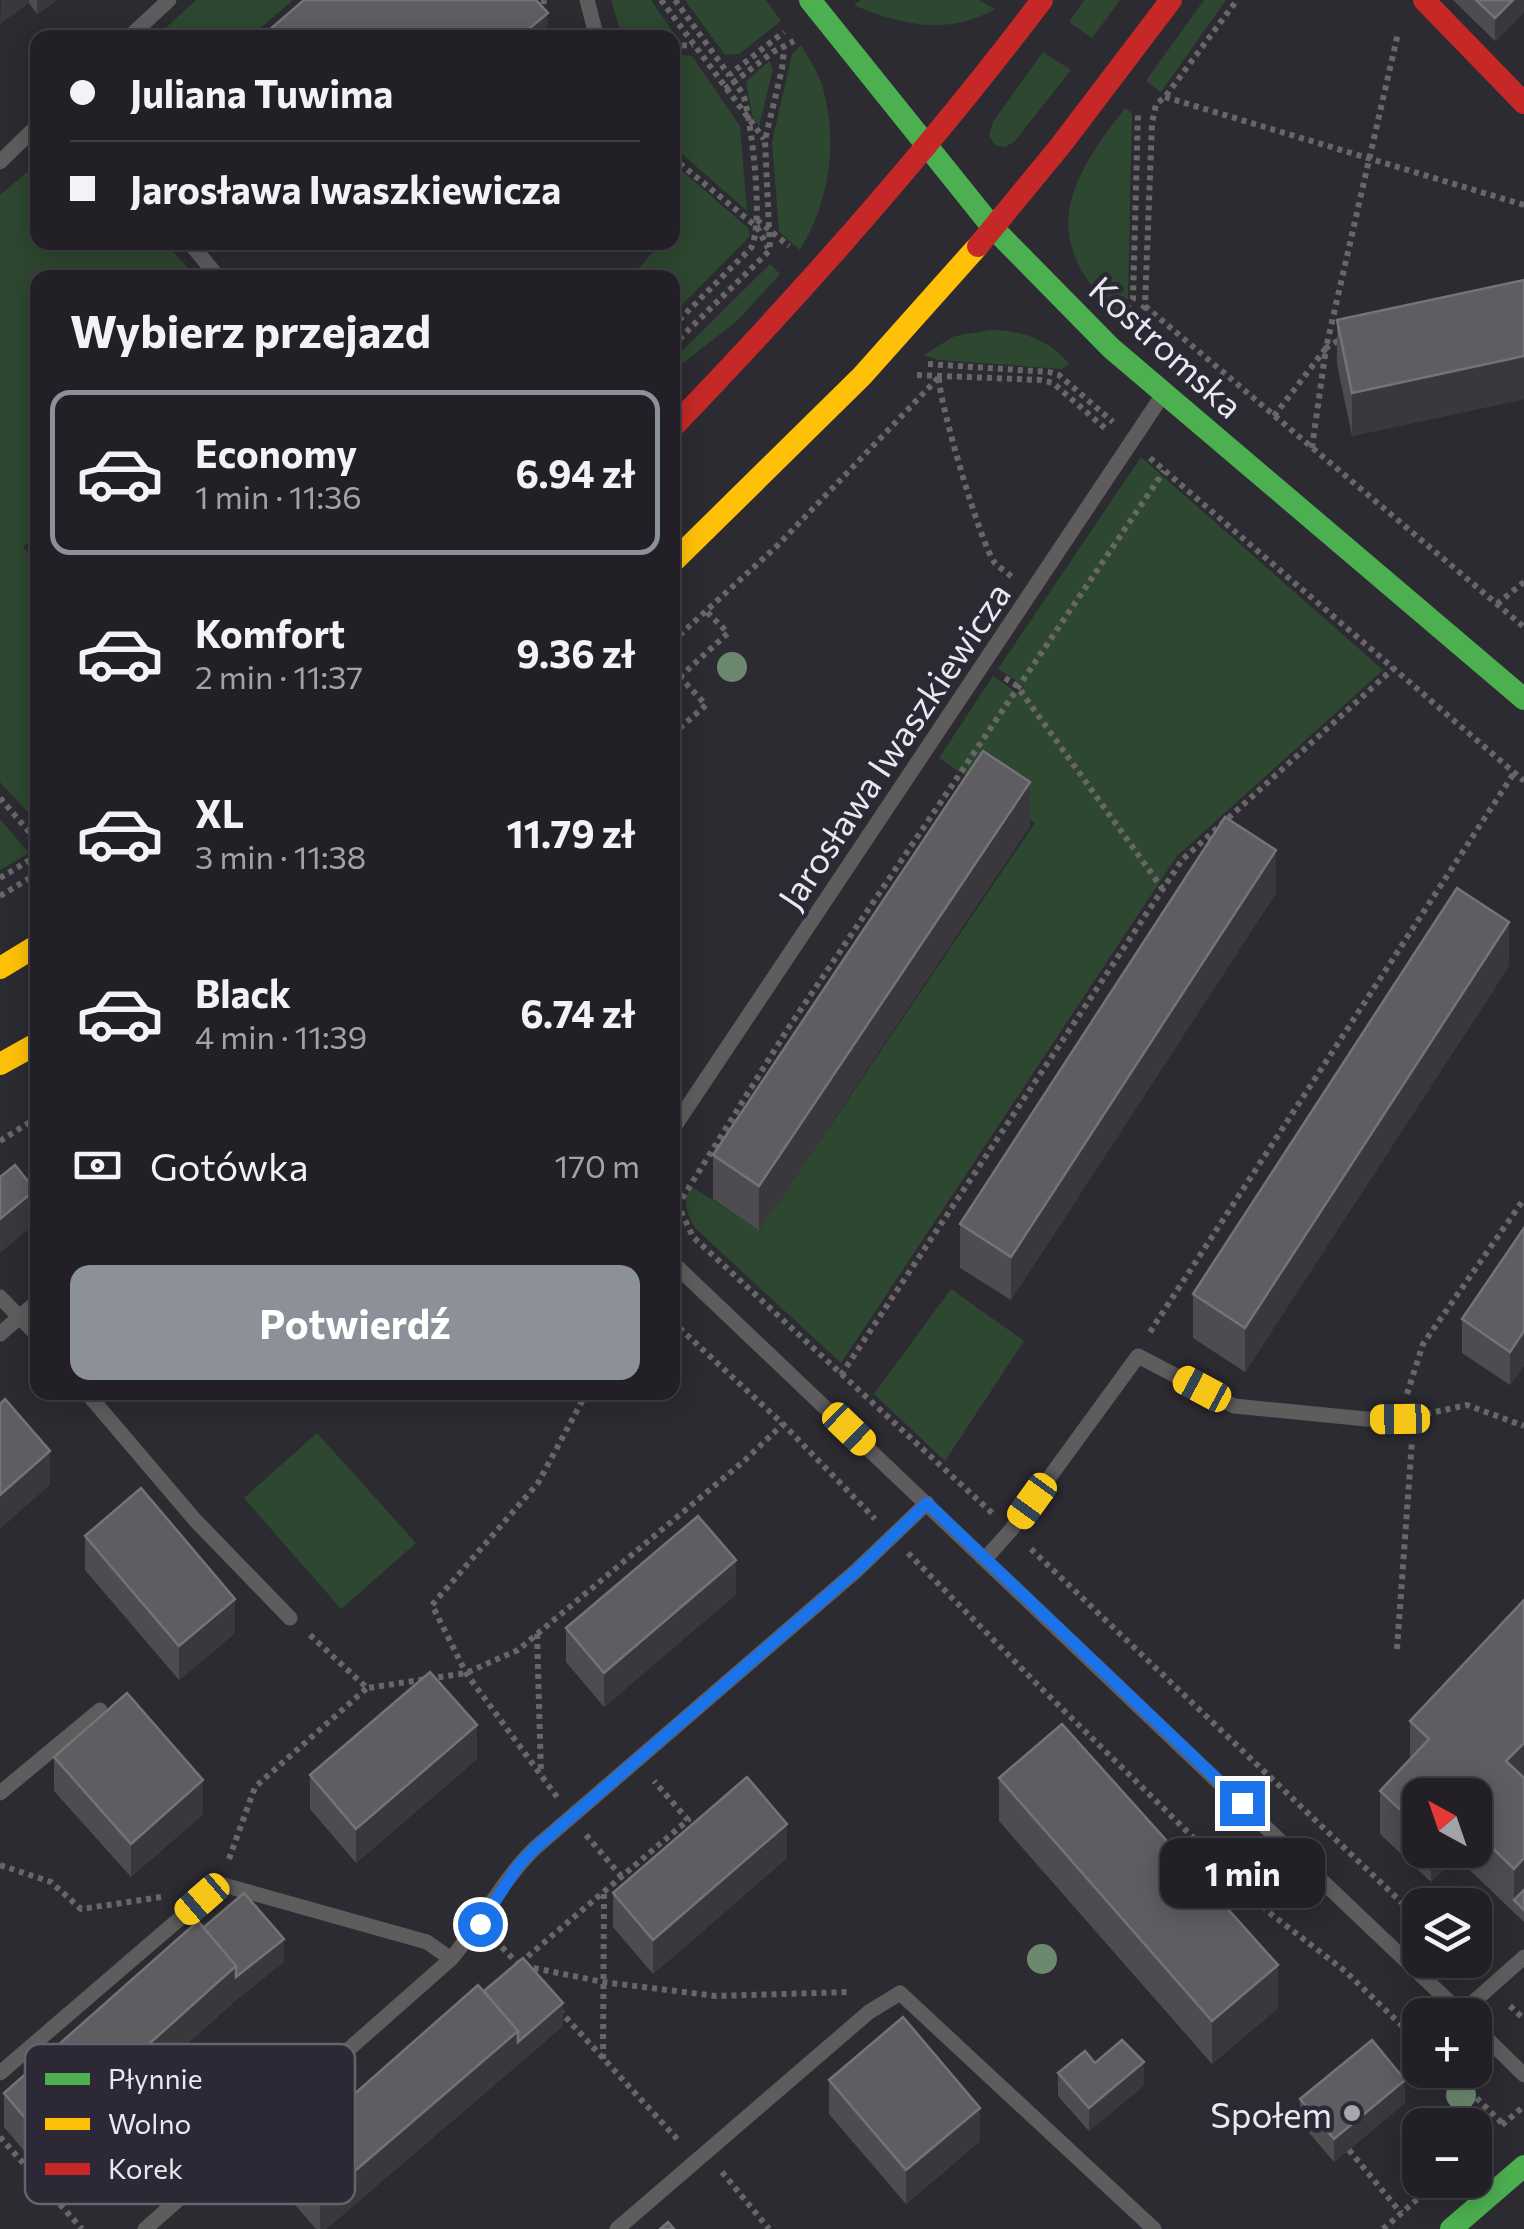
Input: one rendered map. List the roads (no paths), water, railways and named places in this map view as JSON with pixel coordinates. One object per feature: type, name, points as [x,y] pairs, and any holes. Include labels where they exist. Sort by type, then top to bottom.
[{"type":"main road","points":[[680,420],[808,284],[929,147],[1042,0]]},
{"type":"main road","points":[[680,555],[858,379],[993,228],[1118,74],[1170,0]]},
{"type":"main road","points":[[1424,0],[1524,103]]},
{"type":"main road","name":"Kostromska","points":[[813,3],[993,228],[1111,348],[1524,698]]},
{"type":"main road","points":[[0,968],[30,950]]},
{"type":"main road","points":[[0,1064],[30,1048]]},
{"type":"main road","points":[[1451,2229],[1524,2166]]},
{"type":"lane","points":[[137,30],[170,0]]},
{"type":"lane","points":[[587,0],[595,30]]},
{"type":"lane","points":[[0,162],[30,133]]},
{"type":"lane","points":[[196,250],[212,270]]},
{"type":"lane","name":"Jarosława Iwaszkiewicza","points":[[680,1118],[1164,393]]},
{"type":"lane","points":[[680,1270],[1445,1998]]},
{"type":"lane","points":[[0,1297],[30,1328]]},
{"type":"lane","points":[[0,1334],[30,1309]]},
{"type":"lane","points":[[985,1560],[1138,1356],[1234,1406],[1400,1419]]},
{"type":"lane","points":[[93,1400],[196,1520],[290,1618]]},
{"type":"lane","points":[[355,2045],[451,1960],[518,1866],[856,1571],[927,1503]]},
{"type":"lane","points":[[0,1793],[100,1710]]},
{"type":"lane","points":[[34,2044],[220,1884],[427,1942],[451,1960]]},
{"type":"lane","points":[[1479,1998],[1524,1957]]},
{"type":"lane","points":[[617,2229],[881,2004],[900,1993],[1154,2229]]},
{"type":"lane","points":[[1492,2044],[1524,2075]]},
{"type":"lane","points":[[0,2073],[25,2051]]},
{"type":"lane","points":[[146,2229],[174,2204]]},
{"type":"place","name":"Społem","points":[[1352,2113]]}]
